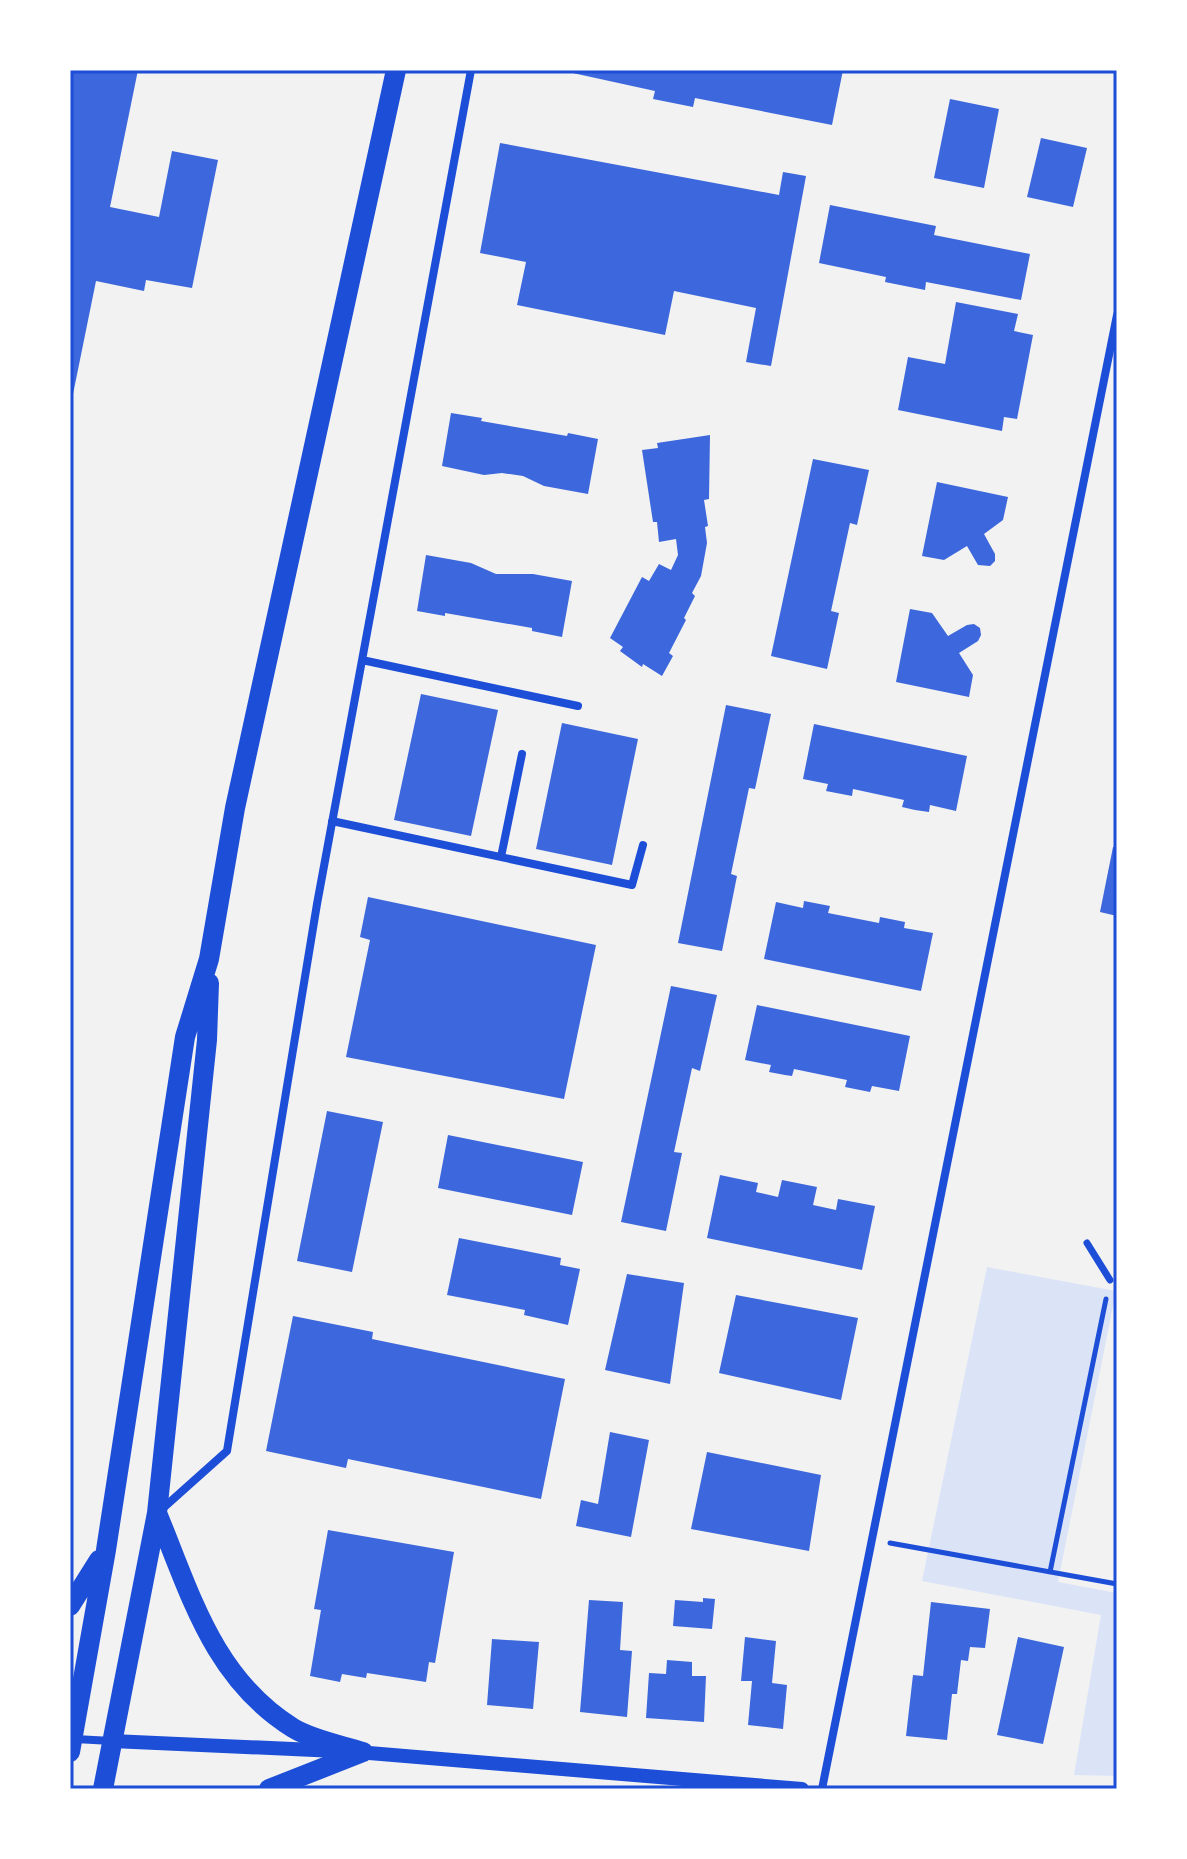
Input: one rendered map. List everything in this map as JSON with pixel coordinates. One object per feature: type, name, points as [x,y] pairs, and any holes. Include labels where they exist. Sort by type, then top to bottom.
[{"type":"main road","points":[[71,1744],[106,1550],[185,1037],[209,959],[239,793],[396,70]]},
{"type":"main road","points":[[103,1789],[157,1513],[207,1040],[209,959]]},
{"type":"main road","points":[[157,1513],[216,1651],[249,1694],[295,1729],[363,1752]]},
{"type":"main road","points":[[70,1606],[106,1550]]},
{"type":"main road","points":[[269,1789],[363,1752]]},
{"type":"street","points":[[157,1513],[227,1451],[332,821],[471,70]]},
{"type":"street","points":[[822,1789],[1117,315]]},
{"type":"street","points":[[362,660],[578,706]]},
{"type":"street","points":[[501,857],[522,754]]},
{"type":"street","points":[[332,821],[632,885],[643,845]]},
{"type":"street","points":[[1087,1243],[1110,1280]]},
{"type":"street","points":[[71,1744],[112,1741],[363,1752],[802,1789]]},
{"type":"path","points":[[1050,1572],[1110,1280]]},
{"type":"path","points":[[872,1540],[1117,1584]]},
{"type":"shaded area","points":[[987,1267],[1116,1291],[1058,1582],[1117,1593],[1117,1776],[1074,1775],[1101,1615],[922,1581]]},
{"type":"building","points":[[70,70],[138,70],[110,207],[159,217],[172,151],[218,160],[192,288],[146,280],[144,291],[96,281],[71,404]]},
{"type":"building","points":[[559,70],[843,70],[832,125],[695,98],[693,107],[653,99],[655,91]]},
{"type":"building","points":[[950,99],[999,109],[984,188],[934,178]]},
{"type":"building","points":[[1041,138],[1087,148],[1073,207],[1027,197]]},
{"type":"building","points":[[500,143],[779,195],[783,172],[806,176],[771,366],[746,362],[756,308],[674,291],[665,335],[517,305],[526,262],[480,253]]},
{"type":"building","points":[[830,205],[936,226],[934,235],[1030,254],[1021,300],[926,282],[925,290],[885,282],[886,277],[819,263]]},
{"type":"building","points":[[956,302],[1018,314],[1014,331],[1033,335],[1017,419],[1004,417],[1002,431],[898,410],[908,357],[945,364]]},
{"type":"building","points":[[451,413],[482,418],[481,421],[598,439],[588,494],[544,486],[523,476],[502,473],[484,475],[442,466]]},
{"type":"building","points":[[710,435],[709,499],[704,500],[707,543],[701,576],[692,593],[695,596],[684,618],[686,620],[669,653],[673,656],[662,676],[643,664],[642,667],[620,651],[623,647],[610,638],[642,577],[649,581],[659,564],[671,570],[678,555],[676,539],[659,542],[642,450],[658,448],[657,443]]},
{"type":"building","points":[[813,459],[869,470],[857,525],[850,523],[831,611],[839,613],[827,669],[771,656]]},
{"type":"building","points":[[937,482],[1008,497],[1003,520],[984,534],[995,554],[995,561],[990,566],[978,565],[967,546],[944,560],[922,556]]},
{"type":"building","points":[[426,555],[471,563],[496,574],[533,574],[572,581],[562,637],[532,631],[532,628],[417,611]]},
{"type":"building","points":[[910,609],[932,613],[948,636],[967,625],[974,624],[980,628],[978,641],[959,653],[973,675],[969,697],[896,682]]},
{"type":"building","points":[[421,694],[498,710],[471,836],[394,820]]},
{"type":"building","points":[[726,705],[771,714],[755,789],[749,788],[731,874],[737,876],[722,951],[678,943]]},
{"type":"building","points":[[562,723],[638,739],[612,865],[536,849]]},
{"type":"building","points":[[814,724],[967,756],[956,811],[930,805],[929,812],[915,810],[902,807],[904,800],[853,789],[852,796],[826,791],[828,784],[803,779]]},
{"type":"building","points":[[1117,846],[1117,916],[1100,912],[1113,847]]},
{"type":"building","points":[[368,897],[596,945],[564,1099],[346,1057],[370,940],[360,937]]},
{"type":"building","points":[[804,901],[830,906],[828,913],[879,923],[880,917],[905,922],[904,928],[933,933],[921,991],[764,959],[776,902],[803,908]]},
{"type":"building","points":[[671,986],[717,995],[700,1071],[692,1068],[674,1152],[682,1153],[666,1231],[621,1222]]},
{"type":"building","points":[[757,1005],[910,1036],[899,1091],[872,1086],[870,1092],[845,1087],[847,1080],[794,1069],[792,1076],[769,1072],[771,1065],[745,1060]]},
{"type":"building","points":[[327,1111],[383,1122],[352,1272],[297,1261]]},
{"type":"building","points":[[448,1135],[583,1162],[572,1215],[438,1188]]},
{"type":"building","points":[[720,1175],[758,1183],[756,1192],[778,1197],[782,1180],[817,1187],[813,1205],[836,1210],[838,1199],[875,1206],[862,1270],[707,1238]]},
{"type":"building","points":[[459,1238],[561,1258],[560,1265],[580,1269],[568,1325],[524,1315],[525,1310],[447,1295]]},
{"type":"building","points":[[627,1274],[684,1283],[670,1384],[605,1370]]},
{"type":"building","points":[[736,1295],[858,1318],[841,1400],[719,1373]]},
{"type":"building","points":[[293,1316],[373,1332],[372,1339],[565,1379],[541,1499],[348,1459],[346,1468],[266,1451]]},
{"type":"building","points":[[610,1432],[649,1440],[631,1537],[576,1526],[581,1500],[598,1504]]},
{"type":"building","points":[[707,1452],[821,1475],[809,1551],[691,1529]]},
{"type":"building","points":[[328,1530],[454,1552],[435,1663],[429,1662],[426,1682],[367,1673],[366,1678],[342,1674],[340,1682],[310,1676],[321,1610],[314,1609]]},
{"type":"building","points":[[703,1598],[715,1599],[712,1629],[673,1626],[675,1600],[703,1602]]},
{"type":"building","points":[[589,1600],[623,1602],[620,1650],[632,1651],[627,1717],[580,1712]]},
{"type":"building","points":[[931,1602],[990,1609],[985,1648],[970,1647],[968,1661],[961,1660],[957,1694],[952,1694],[947,1740],[906,1736],[913,1675],[923,1676]]},
{"type":"building","points":[[745,1637],[776,1641],[772,1683],[787,1685],[783,1729],[748,1725],[752,1681],[741,1681]]},
{"type":"building","points":[[1018,1637],[1064,1647],[1043,1744],[997,1735]]},
{"type":"building","points":[[492,1639],[539,1642],[533,1709],[487,1705]]},
{"type":"building","points":[[667,1660],[692,1662],[692,1676],[706,1676],[704,1722],[646,1718],[649,1673],[666,1674]]}]
